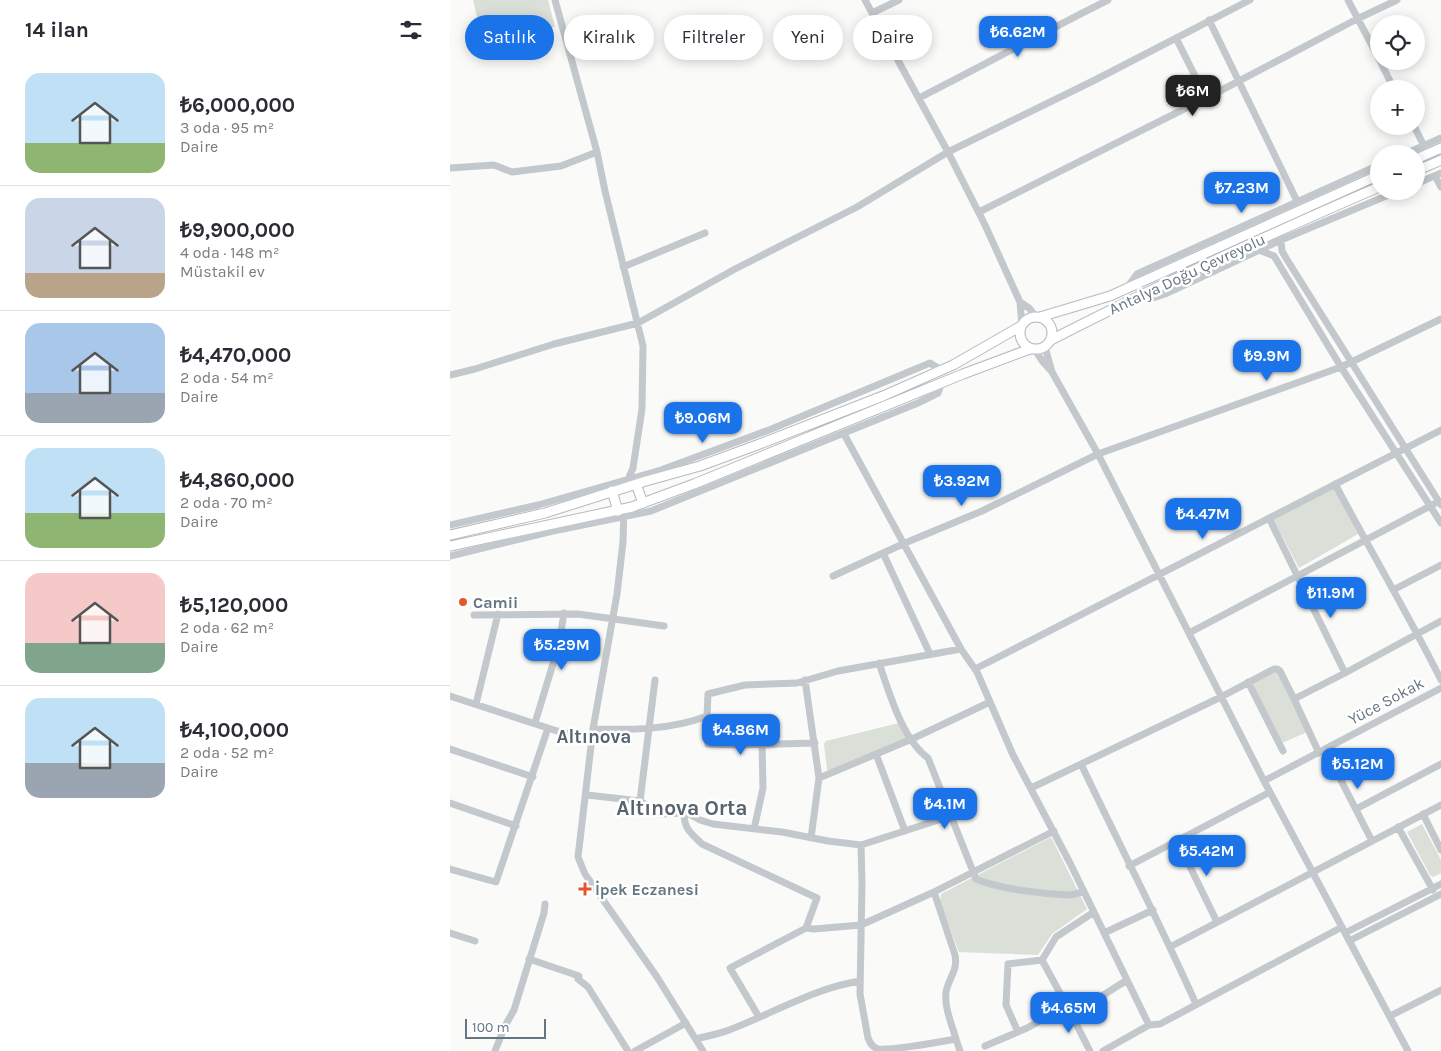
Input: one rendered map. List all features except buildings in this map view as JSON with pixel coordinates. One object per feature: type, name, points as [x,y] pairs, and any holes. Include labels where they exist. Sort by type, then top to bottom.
[{"type":"main road","points":[[1425,154],[1441,148]]},
{"type":"main road","points":[[1425,167],[1441,160]]},
{"type":"main road","name":"Antalya Doğu Çevreyolu","points":[[1038,317],[1110,296],[1370,179]]},
{"type":"main road","name":"Antalya Doğu Çevreyolu","points":[[1048,344],[1136,297],[1286,227],[1370,191]]},
{"type":"main road","points":[[450,535],[544,513],[612,491],[630,483],[700,466],[884,396],[953,365],[1022,325],[1028,319],[1038,317],[1048,322],[1051,326],[1052,336],[1048,344],[942,382],[622,512],[450,546]]},
{"type":"main road","points":[[1022,325],[1020,337],[1022,342],[1033,350]]},
{"type":"main road","points":[[630,483],[643,503]]},
{"type":"main road","points":[[612,491],[622,512]]},
{"type":"street","points":[[450,525],[630,483],[633,468],[642,410],[643,346],[597,152],[555,0]]},
{"type":"street","points":[[865,0],[979,212],[1020,302],[1022,325]]},
{"type":"street","points":[[872,13],[899,0]]},
{"type":"street","points":[[919,98],[1108,0]]},
{"type":"street","points":[[450,375],[554,344],[638,323],[735,269],[858,207],[948,152],[1093,82],[1250,0]]},
{"type":"street","points":[[1348,0],[1370,43]]},
{"type":"street","points":[[979,212],[1397,0]]},
{"type":"street","points":[[1209,20],[1297,201]]},
{"type":"street","points":[[1176,38],[1206,98]]},
{"type":"street","points":[[1425,146],[1441,138]]},
{"type":"street","points":[[450,168],[494,165],[512,172],[561,166],[597,152]]},
{"type":"street","points":[[1126,289],[1136,274],[1370,169]]},
{"type":"street","points":[[1425,180],[1438,174],[1441,187]]},
{"type":"street","points":[[1136,297],[1150,299],[1165,294],[1281,240],[1377,200]]},
{"type":"street","points":[[623,267],[705,233]]},
{"type":"street","points":[[1189,632],[1440,502],[1286,258],[1281,240]]},
{"type":"street","points":[[1259,250],[1274,256],[1341,367],[1441,523]]},
{"type":"street","points":[[1020,302],[1038,317]]},
{"type":"street","points":[[833,576],[982,511],[1098,454],[1341,367],[1441,319]]},
{"type":"street","points":[[1048,344],[1052,372]]},
{"type":"street","points":[[1033,350],[1052,372],[1098,454],[1264,781],[1408,1051]]},
{"type":"street","points":[[450,556],[622,512],[651,511],[918,403],[938,393],[942,382]]},
{"type":"street","points":[[975,669],[1441,430]]},
{"type":"street","points":[[844,434],[961,649],[975,669],[1013,755],[1084,891],[1149,1025]]},
{"type":"street","points":[[1336,484],[1441,680]]},
{"type":"street","points":[[622,512],[623,542],[593,729],[587,795],[578,857],[585,874],[657,977],[703,1051]]},
{"type":"street","points":[[1269,518],[1345,673]]},
{"type":"street","points":[[883,553],[930,654]]},
{"type":"street","points":[[1392,590],[1441,566]]},
{"type":"street","points":[[535,723],[559,644],[564,613]]},
{"type":"street","points":[[474,615],[564,613],[664,626]]},
{"type":"street","points":[[476,704],[498,614]]},
{"type":"street","points":[[1294,699],[1441,621]]},
{"type":"street","points":[[815,742],[708,744],[709,724],[706,716],[708,694],[745,685],[797,683],[838,671],[961,649]]},
{"type":"street","points":[[879,663],[900,720],[920,752],[928,758],[976,878],[989,884],[1070,895],[1084,891]]},
{"type":"street","points":[[1031,788],[1277,669],[1280,671],[1372,841]]},
{"type":"street","points":[[640,801],[655,680]]},
{"type":"street","points":[[805,680],[815,742],[818,778],[810,838]]},
{"type":"street","points":[[1248,682],[1283,751]]},
{"type":"street","name":"Yüce Sokak","points":[[1264,781],[1441,688]]},
{"type":"street","points":[[450,696],[548,728],[593,738]]},
{"type":"street","points":[[818,778],[912,739],[990,702]]},
{"type":"street","points":[[593,729],[628,730],[648,728],[695,720],[706,716]]},
{"type":"street","points":[[450,869],[496,882],[548,728]]},
{"type":"street","points":[[754,829],[762,788],[762,744]]},
{"type":"street","points":[[450,750],[533,777]]},
{"type":"street","points":[[876,754],[904,831]]},
{"type":"street","points":[[1082,764],[1196,1004]]},
{"type":"street","points":[[1356,809],[1441,764]]},
{"type":"street","points":[[1129,866],[1270,792]]},
{"type":"street","points":[[587,795],[640,801],[660,814],[684,813],[713,824],[861,845],[951,816]]},
{"type":"street","points":[[450,803],[516,826]]},
{"type":"street","points":[[1170,947],[1441,805]]},
{"type":"street","points":[[684,813],[685,824],[691,834],[702,844],[818,898],[806,928]]},
{"type":"street","points":[[1423,814],[1441,850]]},
{"type":"street","points":[[1349,941],[1439,895],[1432,888],[1398,827]]},
{"type":"street","points":[[759,1017],[730,968],[806,928],[862,925],[934,892],[1054,832]]},
{"type":"street","points":[[1177,840],[1217,922]]},
{"type":"street","points":[[861,845],[862,925],[860,994],[868,1038],[875,1048],[880,1049],[901,1048],[956,1039]]},
{"type":"street","points":[[1103,1051],[1149,1025],[1160,1024],[1344,930],[1441,884]]},
{"type":"street","points":[[934,892],[956,955],[957,965],[946,993],[946,1000],[960,1051]]},
{"type":"street","points":[[495,1051],[514,1010],[545,904]]},
{"type":"street","points":[[1104,933],[1152,910]]},
{"type":"street","points":[[1042,960],[1056,937],[1094,912]]},
{"type":"street","points":[[450,933],[475,941]]},
{"type":"street","points":[[529,959],[579,977],[588,987],[628,1051]]},
{"type":"street","points":[[1042,960],[1090,1051]]},
{"type":"street","points":[[1018,1032],[1006,1005],[1008,964],[1042,960]]},
{"type":"street","points":[[1072,1015],[1127,980]]},
{"type":"street","points":[[696,1039],[728,1030],[848,983],[860,981]]},
{"type":"street","points":[[1390,1016],[1441,990]]},
{"type":"street","points":[[986,1046],[1018,1032],[1067,1006]]},
{"type":"street","points":[[635,1051],[686,1023]]},
{"type":"shaded area","points":[[473,0],[548,0],[552,15],[476,15]]},
{"type":"shaded area","points":[[1334,488],[1358,534],[1299,568],[1273,519]]},
{"type":"shaded area","points":[[1277,671],[1307,730],[1305,733],[1282,743],[1252,684]]},
{"type":"shaded area","points":[[899,723],[907,738],[828,771],[824,744],[826,741]]},
{"type":"shaded area","points":[[1422,824],[1441,860],[1441,873],[1433,877],[1430,875],[1407,832]]},
{"type":"shaded area","points":[[1051,837],[1087,909],[1052,934],[1038,955],[959,952],[940,903],[941,894]]},
{"type":"place","name":"Camii","points":[[463,602]]},
{"type":"place","name":"İpek Eczanesi","points":[[585,889]]},
{"type":"district","name":"Altınova","points":[[594,737]]},
{"type":"district","name":"Altınova Orta","points":[[682,808]]}]
